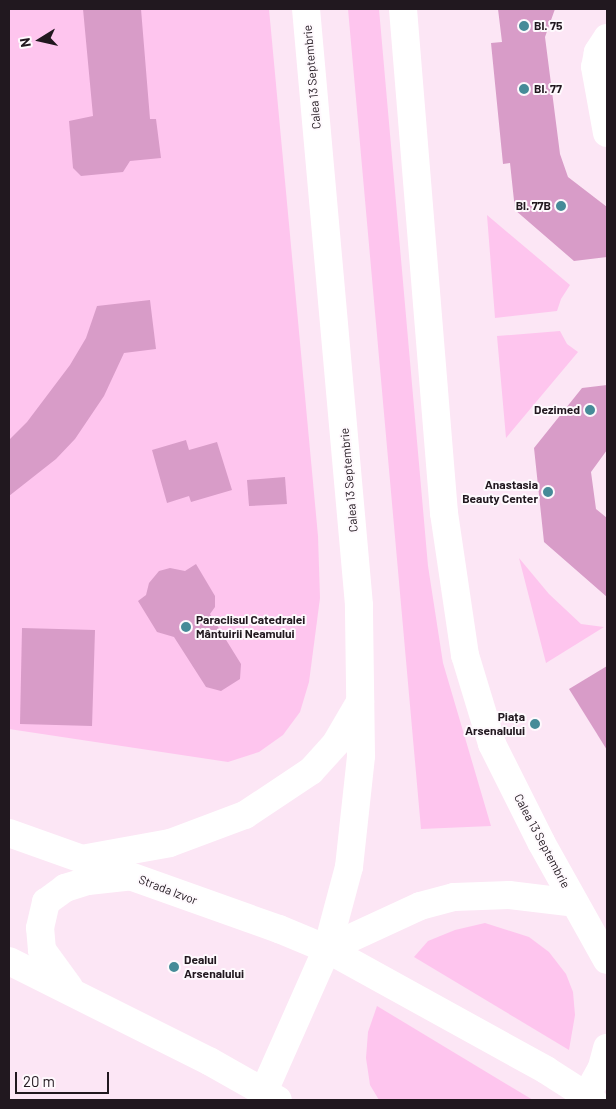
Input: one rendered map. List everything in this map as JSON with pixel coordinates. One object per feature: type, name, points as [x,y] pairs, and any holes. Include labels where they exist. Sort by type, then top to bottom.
[{"type":"main road","name":"Calea 13 Septembrie","points":[[271,1096],[327,950],[349,867],[357,808],[362,698],[355,556],[306,9]]},
{"type":"main road","name":"Calea 13 Septembrie","points":[[403,9],[444,513],[465,655],[492,744],[575,903]]},
{"type":"main road","points":[[607,38],[598,52],[595,67],[607,133]]},
{"type":"main road","points":[[85,858],[170,843],[245,815],[311,771],[336,743],[362,698]]},
{"type":"main road","name":"Strada Izvor","points":[[9,833],[85,858],[327,950]]},
{"type":"main road","points":[[76,994],[52,968],[42,950],[40,928],[46,902],[65,888],[88,880],[133,876]]},
{"type":"main road","points":[[327,950],[420,906],[454,896],[509,895],[575,903],[600,932],[607,960]]},
{"type":"main road","points":[[327,950],[520,1055],[588,1099],[607,1048]]},
{"type":"main road","points":[[9,961],[271,1096]]},
{"type":"shaded area","points":[[9,9],[269,9],[318,536],[320,598],[309,682],[300,712],[283,735],[259,752],[228,762],[9,729]]},
{"type":"shaded area","points":[[348,9],[379,9],[428,566],[443,663],[491,826],[421,829]]},
{"type":"shaded area","points":[[487,215],[570,285],[561,299],[557,311],[495,318]]},
{"type":"shaded area","points":[[560,331],[567,344],[578,352],[506,438],[497,336]]},
{"type":"shaded area","points":[[519,558],[549,594],[581,624],[604,627],[546,663]]},
{"type":"shaded area","points":[[485,923],[529,937],[549,952],[566,974],[573,992],[575,1015],[569,1050],[414,957],[428,941],[455,930]]},
{"type":"shaded area","points":[[377,1006],[533,1100],[379,1100],[370,1085],[366,1058],[368,1032]]},
{"type":"building","points":[[83,9],[141,9],[150,119],[156,119],[161,158],[130,161],[123,172],[81,176],[73,168],[69,121],[93,116]]},
{"type":"building","points":[[498,9],[555,9],[545,37],[560,154],[568,177],[607,207],[607,257],[574,261],[515,210],[510,163],[503,164],[491,43],[502,42]]},
{"type":"building","points":[[150,300],[156,349],[124,353],[104,396],[75,439],[56,459],[9,496],[9,440],[27,422],[70,365],[86,338],[97,306]]},
{"type":"building","points":[[607,385],[607,450],[591,472],[596,509],[607,518],[607,597],[544,542],[534,448],[582,388]]},
{"type":"building","points":[[186,440],[189,450],[217,442],[232,490],[191,502],[189,496],[167,503],[152,450]]},
{"type":"building","points":[[285,477],[287,504],[249,506],[247,480]]},
{"type":"building","name":"Paraclisul Catedralei Mântuirii Neamului","points":[[196,564],[215,596],[215,607],[210,614],[241,664],[240,679],[221,691],[206,687],[174,637],[157,632],[138,601],[146,595],[149,583],[159,571],[170,568],[185,571]]},
{"type":"building","points":[[22,628],[95,630],[92,726],[20,724]]},
{"type":"building","points":[[607,666],[607,750],[569,689]]},
{"type":"place","name":"Bl. 75","points":[[524,26]]},
{"type":"place","name":"Bl. 77","points":[[524,89]]},
{"type":"place","name":"Bl. 77B","points":[[561,206]]},
{"type":"place","name":"Dezimed","points":[[590,410]]},
{"type":"place","name":"Anastasia Beauty Center","points":[[548,492]]},
{"type":"place","name":"Paraclisul Catedralei Mântuirii Neamului","points":[[186,627]]},
{"type":"place","name":"Piața Arsenalului","points":[[535,724]]},
{"type":"place","name":"Dealul Arsenalului","points":[[174,967]]}]
